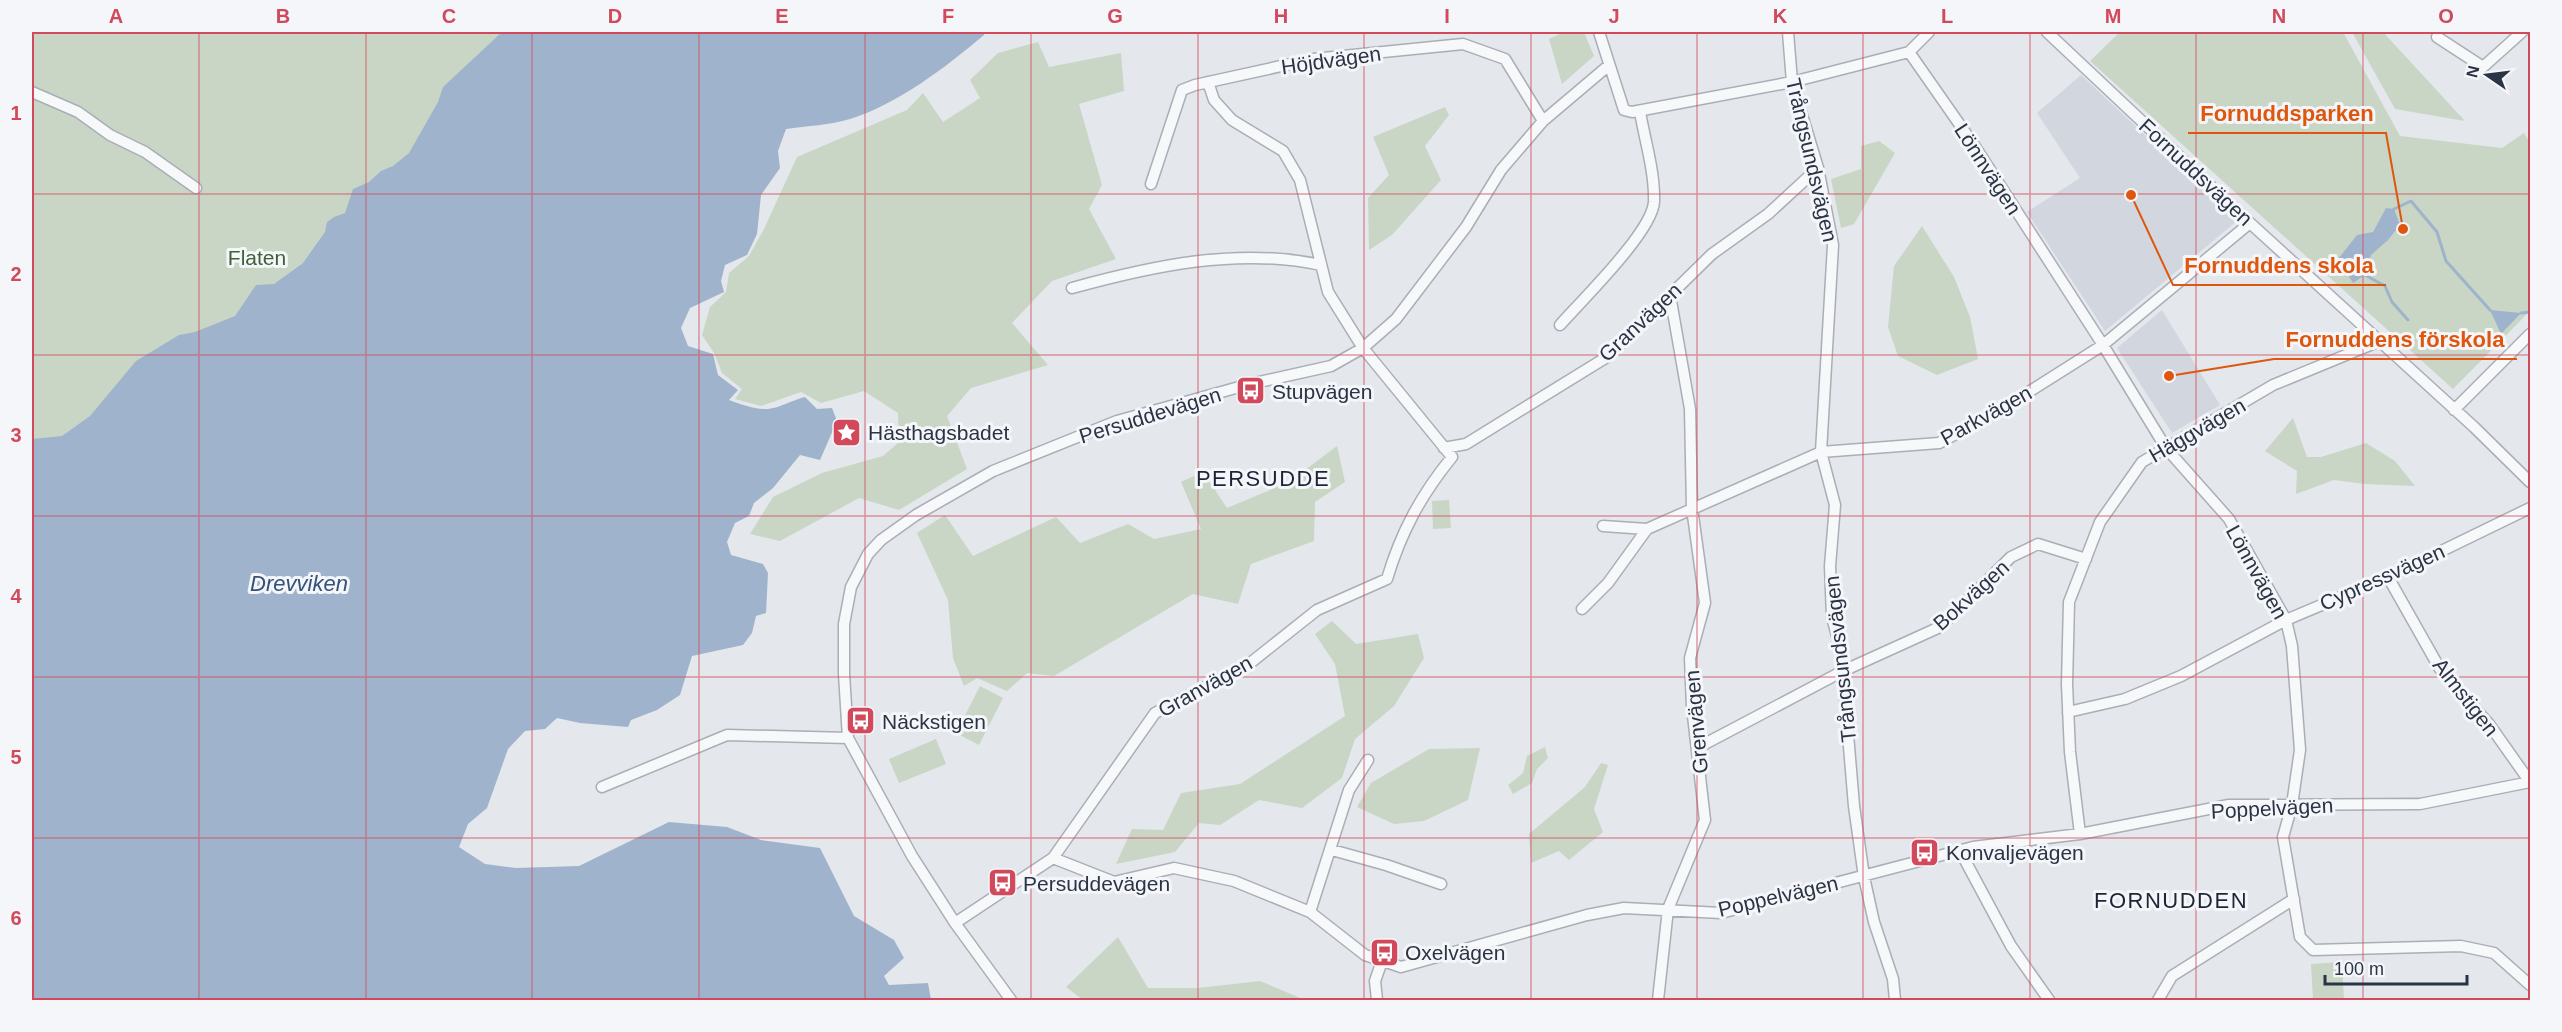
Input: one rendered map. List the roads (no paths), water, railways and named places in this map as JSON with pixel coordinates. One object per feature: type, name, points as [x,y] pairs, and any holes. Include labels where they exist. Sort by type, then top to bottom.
[{"type":"street","points":[[1599,32],[1608,66],[1624,110],[1640,112],[1792,82],[1909,52],[1929,32]]},
{"type":"street","name":"Trångsundsvägen","points":[[1788,32],[1792,82],[1818,168],[1833,245],[1821,452],[1835,505],[1830,566],[1832,617],[1841,651],[1854,806],[1864,877],[1874,922],[1893,979],[1895,1000]]},
{"type":"street","name":"Fornuddsvägen","points":[[2047,32],[2250,223],[2474,427],[2530,483]]},
{"type":"street","points":[[2437,37],[2483,67],[2522,32]]},
{"type":"street","name":"Höjdvägen","points":[[1151,184],[1182,90],[1313,59],[1463,44],[1505,59],[1543,121]]},
{"type":"street","name":"Lönnvägen","points":[[1909,52],[1974,146],[2103,345],[2166,448],[2229,519],[2286,620],[2292,646],[2300,750],[2292,805],[2283,837],[2300,937],[2313,950],[2460,946],[2494,952],[2530,985]]},
{"type":"street","name":"Persuddevägen","points":[[1011,1000],[955,923],[912,856],[849,738],[844,674],[844,624],[851,587],[868,554],[880,540],[916,515],[993,471],[1117,421],[1250,384],[1331,366],[1363,348],[1396,320],[1466,227],[1501,170],[1543,121],[1608,66]]},
{"type":"street","points":[[1208,82],[1214,100],[1232,120],[1283,151],[1300,180],[1328,292],[1363,348],[1444,448]]},
{"type":"street","points":[[32,92],[78,112],[110,135],[145,152],[196,188]]},
{"type":"street","points":[[1560,325],[1608,272],[1647,223],[1654,205],[1653,181],[1640,112]]},
{"type":"street","name":"Granvägen","points":[[1444,448],[1466,444],[1607,357],[1712,254],[1768,214],[1818,168]]},
{"type":"street","name":"Parkvägen","points":[[1603,526],[1647,529],[1821,452],[1939,443],[2005,407],[2103,345],[2250,223]]},
{"type":"street","points":[[1072,288],[1126,273],[1228,257],[1297,260],[1321,265]]},
{"type":"street","name":"Grenvägen","points":[[1658,1000],[1668,909],[1705,820],[1692,707],[1690,658],[1705,603],[1692,508],[1690,409],[1670,296]]},
{"type":"street","points":[[2454,410],[2530,334]]},
{"type":"street","name":"Häggvägen","points":[[2080,834],[2070,752],[2068,712],[2069,603],[2100,522],[2142,462],[2273,385],[2380,341]]},
{"type":"street","name":"Granvägen","points":[[955,923],[1053,858],[1155,712],[1249,664],[1317,610],[1387,579],[1398,543],[1428,487],[1452,457],[1444,448]]},
{"type":"street","name":"Cypressvägen","points":[[2068,712],[2125,699],[2181,676],[2286,620],[2388,577],[2530,508]]},
{"type":"street","name":"Parkvägen","points":[[1582,609],[1608,583],[1647,529]]},
{"type":"street","name":"Bokvägen","points":[[1697,748],[1843,671],[1940,627],[2011,558],[2038,544],[2086,559]]},
{"type":"street","name":"Almstigen","points":[[2388,577],[2440,669],[2489,724],[2530,782]]},
{"type":"street","points":[[602,787],[727,735],[849,738]]},
{"type":"street","points":[[1310,912],[1332,850],[1349,790],[1368,760]]},
{"type":"street","name":"Poppelvägen","points":[[1053,858],[1114,882],[1174,868],[1234,881],[1310,912],[1365,955],[1401,967],[1587,915],[1624,908],[1720,913],[1973,847],[2080,834],[2229,806],[2420,804],[2530,782]]},
{"type":"street","points":[[1332,850],[1441,884]]},
{"type":"street","points":[[1960,851],[2011,946],[2049,1000]]},
{"type":"street","points":[[2158,1000],[2172,976],[2294,899]]},
{"type":"street","points":[[1377,1000],[1375,981],[1382,961]]},
{"type":"water","name":"Drevviken","points":[[502,32],[985,32],[938,72],[886,104],[842,121],[786,129],[778,151],[780,168],[761,195],[757,234],[747,255],[725,265],[721,281],[724,292],[690,308],[681,328],[688,346],[713,354],[718,375],[738,390],[729,400],[753,408],[768,409],[805,397],[817,409],[832,408],[837,421],[820,460],[800,455],[773,488],[754,503],[749,516],[735,523],[727,542],[731,555],[763,564],[768,573],[766,613],[756,616],[752,633],[743,645],[692,656],[680,695],[657,710],[631,720],[628,727],[580,723],[557,718],[545,729],[525,731],[508,749],[487,808],[468,824],[459,847],[485,864],[516,868],[579,866],[669,822],[727,827],[761,840],[820,848],[854,916],[894,940],[904,958],[884,976],[889,985],[928,983],[931,1000],[32,1000],[32,439],[62,436],[90,416],[136,361],[179,335],[195,332],[235,316],[256,285],[274,284],[303,263],[325,232],[327,222],[345,213],[353,189],[369,182],[381,171],[393,166],[409,153],[438,102],[443,87]]},
{"type":"water","points":[[2386,208],[2394,209],[2400,225],[2371,255],[2365,275],[2353,283],[2338,259],[2357,235],[2373,232]]},
{"type":"water","points":[[2490,310],[2521,313],[2501,334]]},
{"type":"waterway","points":[[2394,209],[2411,201],[2437,232],[2446,261],[2490,310]]},
{"type":"waterway","points":[[2365,275],[2385,286],[2392,302],[2408,320]]},
{"type":"waterway","points":[[2521,313],[2530,312]]},
{"type":"place","name":"Fornuddens skola","points":[[2131,195]]},
{"type":"place","name":"Fornuddsparken","points":[[2403,229]]},
{"type":"place","name":"Fornuddens förskola","points":[[2169,376]]},
{"type":"place","name":"Stupvägen","points":[[1251,391]]},
{"type":"place","name":"Hästhagsbadet","points":[[847,432]]},
{"type":"place","name":"Näckstigen","points":[[861,721]]},
{"type":"place","name":"Konvaljevägen","points":[[1925,852]]},
{"type":"place","name":"Persuddevägen","points":[[1002,883]]},
{"type":"place","name":"Oxelvägen","points":[[1384,952]]},
{"type":"district","name":"PERSUDDE","points":[[1263,478]]},
{"type":"district","name":"FORNUDDEN","points":[[2171,900]]},
{"type":"park label","name":"Flaten","points":[[257,257]]}]
